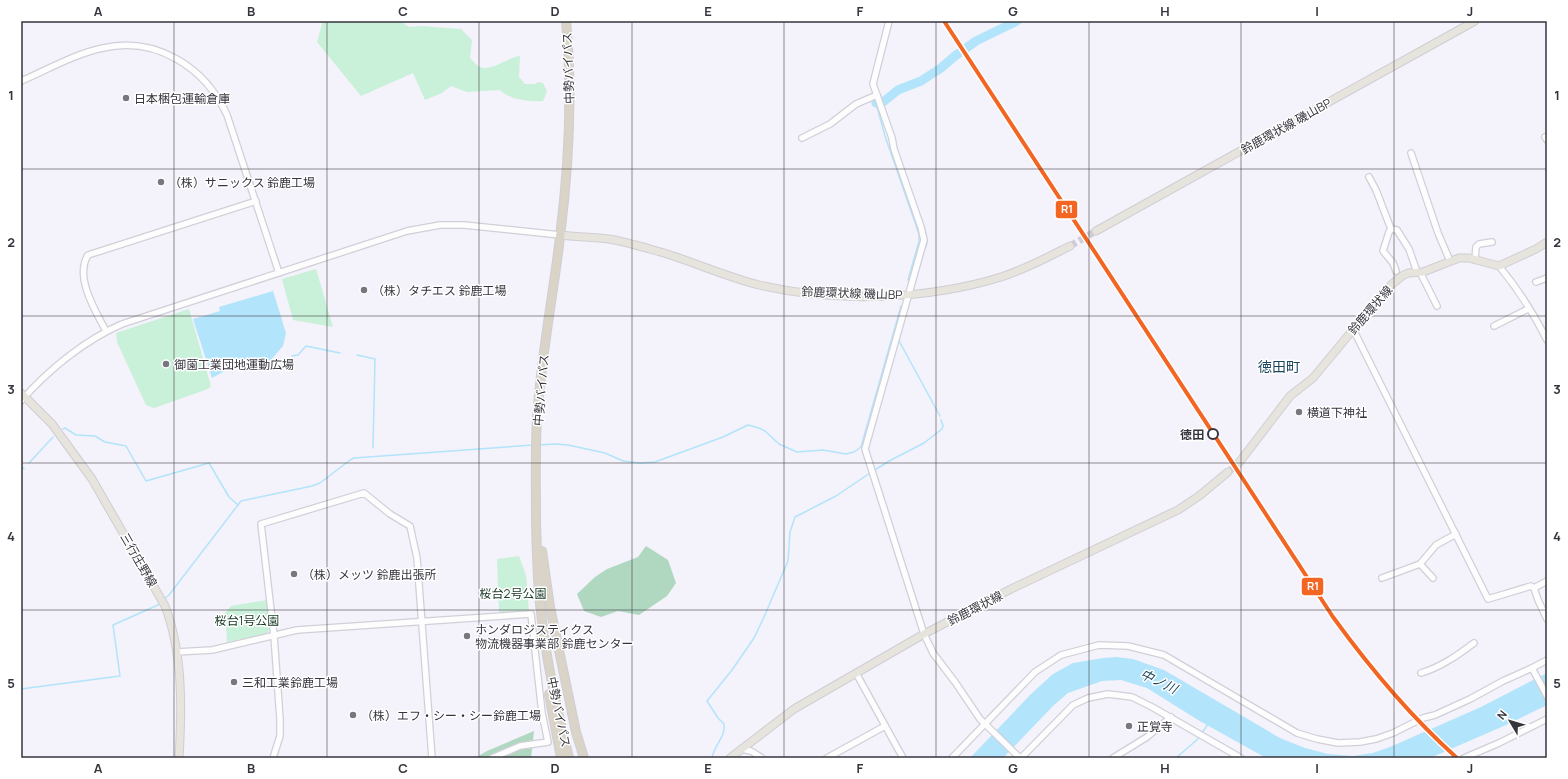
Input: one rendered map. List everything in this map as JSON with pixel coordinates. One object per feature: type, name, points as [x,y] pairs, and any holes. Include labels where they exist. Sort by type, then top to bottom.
[{"type":"highway","name":"中勢バイパス","points":[[566,21],[570,116],[569,143],[560,235],[541,374],[537,418],[536,504],[538,578],[546,647],[547,683],[568,758]]},
{"type":"highway","points":[[536,504],[544,570],[576,732],[584,758]]},
{"type":"highway","points":[[556,717],[561,758]]},
{"type":"main road","name":"鈴鹿環状線 磯山BP","points":[[1096,231],[1475,21]]},
{"type":"main road","name":"鈴鹿環状線 磯山BP","points":[[560,235],[609,239],[637,245],[760,285],[819,294],[889,296],[926,294],[1001,277],[1032,265],[1070,246]]},
{"type":"main road","points":[[1499,266],[1536,249],[1547,242]]},
{"type":"main road","name":"鈴鹿環状線","points":[[1238,464],[1290,396],[1313,378],[1391,285],[1402,276],[1408,273],[1419,272],[1459,258],[1499,266]]},
{"type":"main road","name":"三行庄野線","points":[[22,397],[52,424],[92,479],[163,602],[172,627],[177,652],[180,698],[178,758]]},
{"type":"main road","name":"鈴鹿環状線","points":[[730,758],[794,709],[856,673],[924,634],[1011,589],[1178,510],[1199,496],[1228,472]]},
{"type":"street","points":[[889,21],[873,84],[923,232],[923,244],[865,449],[924,634],[933,653],[984,725],[1021,758],[1068,709],[1078,702],[1088,698],[1108,694],[1123,695],[1141,701],[1241,758]]},
{"type":"street","points":[[21,81],[84,53],[113,46],[148,48],[175,58],[198,74],[220,100],[227,115],[279,273]]},
{"type":"street","points":[[802,138],[830,124],[856,104],[878,96]]},
{"type":"street","points":[[1411,153],[1438,233],[1450,261]]},
{"type":"street","points":[[1369,177],[1391,229]]},
{"type":"street","points":[[106,331],[86,287],[85,264],[88,255],[256,201]]},
{"type":"street","points":[[22,397],[69,356],[106,331],[122,324],[407,231],[434,226],[479,226],[560,235]]},
{"type":"street","points":[[1391,229],[1383,251],[1393,263],[1396,272]]},
{"type":"street","points":[[1391,229],[1397,230],[1405,242],[1437,306]]},
{"type":"street","points":[[1475,260],[1476,247],[1479,244],[1492,242]]},
{"type":"street","points":[[1499,266],[1517,289],[1538,322],[1547,340]]},
{"type":"street","points":[[1536,282],[1547,278]]},
{"type":"street","points":[[1494,326],[1528,308]]},
{"type":"street","points":[[1353,329],[1488,599],[1528,586],[1534,588],[1547,581]]},
{"type":"street","points":[[273,758],[280,730],[274,636],[261,524],[364,493],[390,514],[410,526],[417,558],[432,758]]},
{"type":"street","points":[[1382,578],[1420,564],[1436,545],[1456,534]]},
{"type":"street","points":[[1420,564],[1433,578]]},
{"type":"street","points":[[1534,588],[1547,619]]},
{"type":"street","points":[[177,652],[212,650],[297,630],[531,614],[542,713],[548,742],[520,746],[492,758]]},
{"type":"street","points":[[1421,673],[1430,670],[1459,654],[1474,643]]},
{"type":"street","points":[[952,758],[1035,672],[1054,659],[1070,652],[1099,645],[1128,646],[1164,655],[1293,730],[1317,739],[1338,743],[1368,741],[1393,733],[1423,718],[1435,715],[1470,700],[1503,681],[1533,668],[1545,660]]},
{"type":"street","points":[[1533,668],[1547,696]]},
{"type":"street","points":[[856,673],[903,758]]},
{"type":"street","points":[[1113,758],[1147,737],[1171,717]]},
{"type":"street","points":[[1464,758],[1499,743],[1547,719]]},
{"type":"street","points":[[827,758],[885,726]]},
{"type":"street","points":[[741,749],[751,751],[762,758]]},
{"type":"green space","points":[[323,21],[403,21],[403,23],[409,27],[421,26],[461,29],[472,40],[470,58],[480,67],[489,68],[520,56],[519,77],[525,84],[535,84],[538,82],[543,83],[547,91],[543,101],[532,101],[514,98],[500,90],[467,92],[451,86],[442,93],[425,100],[413,73],[361,96],[317,42]]},
{"type":"green space","points":[[316,269],[333,327],[293,320],[282,279]]},
{"type":"green space","name":"御薗工業団地運動広場","points":[[189,309],[211,386],[208,389],[154,408],[146,405],[117,342],[116,333]]},
{"type":"green space","points":[[646,546],[668,560],[676,583],[667,596],[639,615],[618,611],[601,617],[584,611],[577,594],[595,577],[607,569],[638,557]]},
{"type":"green space","name":"桜台2号公園","points":[[519,556],[526,575],[529,611],[499,612],[497,559]]},
{"type":"green space","name":"桜台1号公園","points":[[267,600],[271,628],[266,634],[227,642],[225,613],[231,606]]},
{"type":"green space","points":[[534,731],[531,758],[475,758],[487,751]]},
{"type":"water","points":[[273,291],[286,333],[283,346],[270,361],[264,364],[230,368],[212,378],[193,319],[220,311],[219,307]]},
{"type":"water","name":"中ノ川","points":[[1116,657],[1133,659],[1164,670],[1280,738],[1305,748],[1328,754],[1353,756],[1373,753],[1390,747],[1481,707],[1547,673],[1547,705],[1506,725],[1430,758],[1266,758],[1198,720],[1147,688],[1121,680],[1102,681],[1068,693],[1054,705],[1003,758],[970,758],[1031,694],[1053,674],[1073,663]]},
{"type":"waterway","points":[[876,103],[883,102],[898,90],[921,81],[941,68],[976,41],[1017,21]]},
{"type":"waterway","points":[[876,103],[885,136],[919,234],[919,241],[908,280]]},
{"type":"waterway","points":[[921,260],[927,243],[926,233]]},
{"type":"waterway","points":[[538,445],[568,445],[605,453],[623,461],[640,463],[655,462],[723,437],[748,425],[765,431],[779,444],[797,452],[823,450],[846,454],[854,452],[861,447],[901,306]]},
{"type":"waterway","points":[[898,339],[940,416]]},
{"type":"waterway","points":[[292,356],[298,355],[306,346],[340,353]]},
{"type":"waterway","points":[[357,355],[375,359],[373,448]]},
{"type":"waterway","points":[[873,471],[924,443],[942,429],[943,426],[941,420]]},
{"type":"waterway","points":[[63,429],[65,428],[76,435],[95,436],[105,442],[126,446],[146,481],[209,463],[229,497],[238,505]]},
{"type":"waterway","points":[[29,463],[53,437]]},
{"type":"waterway","points":[[163,600],[169,595],[241,501],[320,483],[354,458],[533,445]]},
{"type":"waterway","points":[[21,466],[24,469]]},
{"type":"waterway","points":[[712,758],[713,753],[722,737],[724,724],[718,718],[707,701],[732,670],[754,638],[788,561],[790,532],[795,517],[836,496],[870,473]]},
{"type":"waterway","points":[[21,689],[120,676],[113,625],[161,603]]},
{"type":"waterway","points":[[1202,733],[1208,724]]},
{"type":"waterway","points":[[1176,758],[1199,738]]},
{"type":"tunnel","points":[[1070,246],[1096,231]]},
{"type":"tunnel","points":[[1228,472],[1238,464]]},
{"type":"transit line","name":"R1","points":[[944,21],[1333,617],[1361,655],[1391,691],[1457,758]]},
{"type":"place","name":"日本梱包運輸倉庫","points":[[126,98]]},
{"type":"place","name":"（株）サニックス 鈴鹿工場","points":[[161,182]]},
{"type":"place","name":"（株）タチエス 鈴鹿工場","points":[[364,290]]},
{"type":"place","name":"御薗工業団地運動広場","points":[[166,364]]},
{"type":"place","name":"横道下神社","points":[[1299,412]]},
{"type":"place","name":"徳田","points":[[1213,434]]},
{"type":"place","name":"（株）メッツ 鈴鹿出張所","points":[[294,574]]},
{"type":"place","name":"ホンダロジスティクス 物流機器事業部 鈴鹿センター","points":[[467,636]]},
{"type":"place","name":"三和工業鈴鹿工場","points":[[234,682]]},
{"type":"place","name":"（株）エフ・シー・シー鈴鹿工場","points":[[353,715]]},
{"type":"place","name":"正覚寺","points":[[1129,726]]},
{"type":"district","name":"徳田町","points":[[1279,366]]}]
